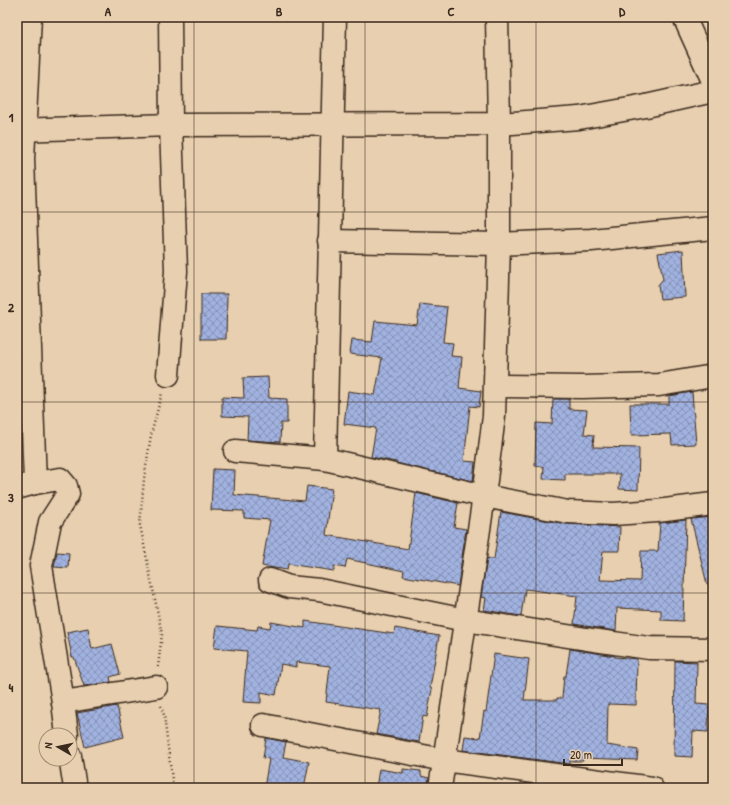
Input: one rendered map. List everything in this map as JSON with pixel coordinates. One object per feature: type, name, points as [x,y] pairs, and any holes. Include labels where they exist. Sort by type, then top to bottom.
[{"type":"street","points":[[30,17],[21,129],[23,159],[26,486],[60,479],[66,486],[68,494],[50,522],[41,566],[63,702],[65,727]]},
{"type":"street","points":[[168,375],[176,271],[171,124],[170,17]]},
{"type":"street","points":[[325,459],[334,17]]},
{"type":"street","points":[[440,788],[484,496],[494,416],[499,244],[497,17]]},
{"type":"street","points":[[684,17],[713,81]]},
{"type":"street","points":[[21,129],[171,124],[499,124],[579,118],[646,106],[713,91]]},
{"type":"street","points":[[329,241],[499,244],[591,240],[713,228]]},
{"type":"street","points":[[496,386],[582,387],[659,385],[713,376]]},
{"type":"street","points":[[236,451],[325,459],[484,496],[568,512],[613,514],[657,511],[713,504]]},
{"type":"street","points":[[270,580],[289,587],[319,590],[465,620],[593,640],[649,648],[713,648]]},
{"type":"street","points":[[63,702],[156,687]]},
{"type":"street","points":[[263,725],[444,760],[652,788]]},
{"type":"street","points":[[72,767],[75,788]]},
{"type":"path","points":[[168,375],[151,436],[144,479],[140,525],[162,634],[156,687],[164,715],[173,788]]},
{"type":"building","points":[[683,250],[685,297],[660,299],[658,285],[663,279],[658,253]]},
{"type":"building","points":[[201,294],[227,294],[226,339],[201,339]]},
{"type":"building","points":[[420,304],[447,307],[443,342],[453,343],[451,356],[462,357],[459,388],[481,391],[479,407],[470,406],[464,461],[475,462],[473,481],[371,457],[376,428],[344,424],[348,391],[375,395],[382,358],[350,354],[352,340],[372,342],[375,321],[417,325]]},
{"type":"building","points":[[268,377],[269,398],[287,399],[287,423],[281,423],[280,442],[247,440],[248,417],[222,416],[222,397],[244,398],[243,378]]},
{"type":"building","points":[[692,392],[696,444],[672,445],[671,434],[631,435],[630,404],[669,404],[669,396]]},
{"type":"building","points":[[553,399],[569,399],[569,409],[587,410],[584,434],[594,435],[593,447],[639,448],[638,490],[619,489],[620,474],[565,474],[565,480],[543,479],[544,467],[535,466],[536,423],[552,424]]},
{"type":"building","points":[[213,469],[235,470],[234,495],[305,501],[307,486],[332,489],[326,535],[408,549],[416,493],[458,503],[454,527],[466,529],[458,586],[403,576],[404,571],[347,559],[345,568],[334,566],[334,571],[288,564],[287,570],[262,566],[270,520],[244,518],[244,511],[211,510]]},
{"type":"building","points":[[501,512],[566,524],[620,527],[619,551],[603,551],[600,580],[640,581],[641,551],[658,551],[660,523],[686,520],[683,621],[661,620],[661,610],[617,608],[616,631],[574,624],[577,596],[525,589],[521,616],[484,610],[486,598],[481,597],[487,558],[494,559]]},
{"type":"building","points":[[713,517],[713,583],[707,584],[691,519]]},
{"type":"building","points":[[57,552],[69,553],[68,568],[54,567]]},
{"type":"building","points":[[305,621],[394,634],[395,628],[439,636],[430,688],[432,689],[427,717],[423,716],[419,742],[376,734],[381,710],[326,702],[330,666],[296,662],[296,667],[281,664],[276,695],[261,692],[261,703],[243,702],[247,651],[214,648],[217,626],[257,630],[258,626],[270,628],[271,622],[305,628]]},
{"type":"building","points":[[88,628],[92,649],[112,644],[120,674],[110,677],[111,682],[84,686],[74,657],[72,657],[67,632]]},
{"type":"building","points":[[570,649],[615,657],[637,659],[636,705],[608,704],[607,745],[638,750],[637,760],[583,758],[583,761],[570,761],[570,764],[463,750],[465,736],[480,738],[484,711],[486,712],[494,654],[529,659],[524,700],[557,700],[557,698],[562,698],[564,676],[566,676]]},
{"type":"building","points":[[675,661],[697,662],[696,704],[709,705],[708,732],[693,731],[692,757],[674,756]]},
{"type":"building","points":[[117,706],[124,737],[85,747],[77,713]]},
{"type":"building","points":[[266,738],[286,742],[283,757],[309,762],[304,788],[264,788],[269,759],[263,758]]},
{"type":"building","points":[[379,769],[403,773],[403,769],[421,771],[421,776],[429,778],[428,788],[376,788]]},
{"type":"building","points":[[525,784],[558,788],[525,788]]}]
